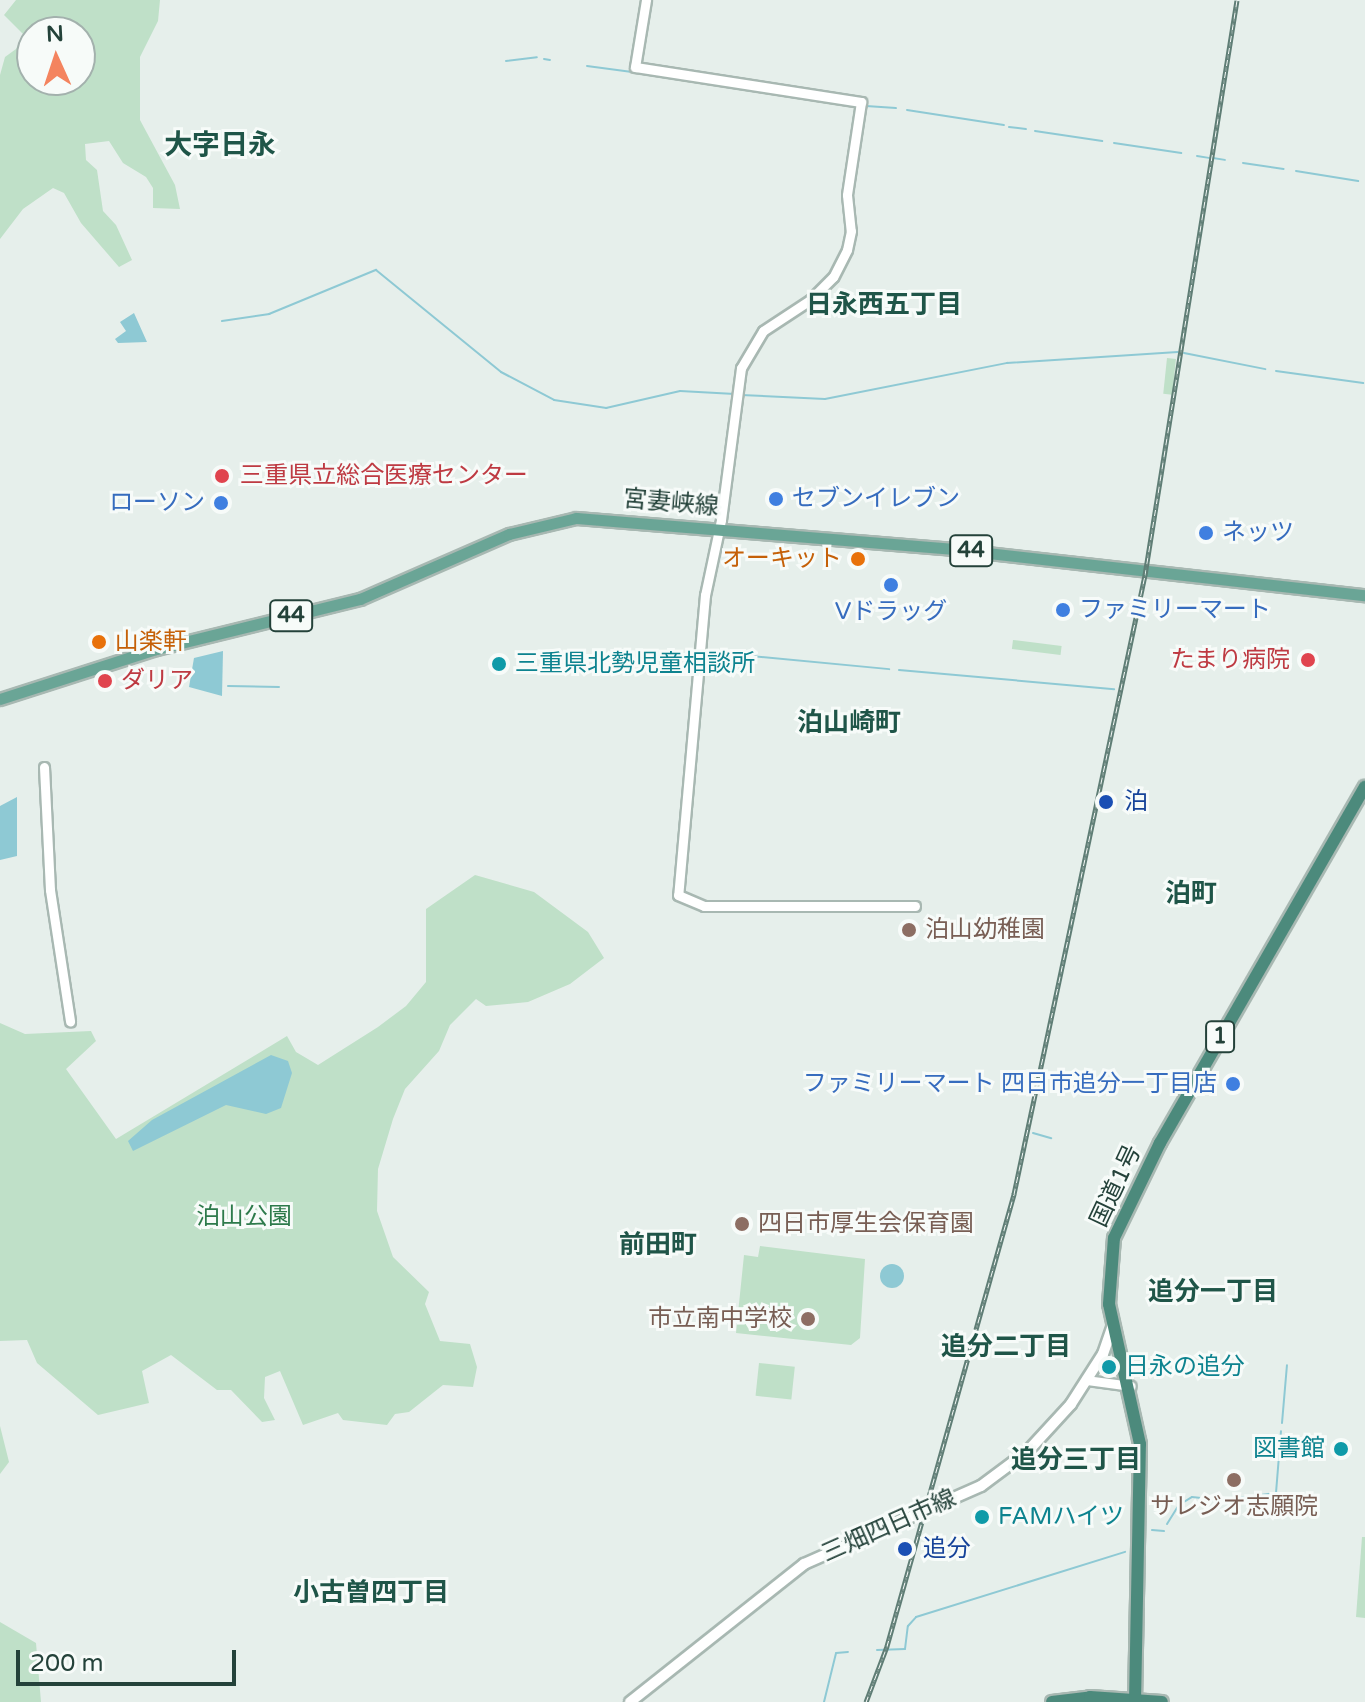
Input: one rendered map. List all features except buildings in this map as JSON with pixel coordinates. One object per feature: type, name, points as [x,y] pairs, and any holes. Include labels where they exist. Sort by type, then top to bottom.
[{"type":"highway","name":"国道1号","points":[[1135,1700],[1142,1501],[1131,1386],[1113,1323],[1110,1259],[1123,1212],[1365,787]]},
{"type":"highway","points":[[1052,1702],[1162,1702]]},
{"type":"main road","name":"宮妻峡線","points":[[0,699],[156,649],[360,599],[509,534],[556,520],[643,521],[1087,563],[1365,595]]},
{"type":"main road","name":"三畑四日市線","points":[[630,1702],[804,1564],[981,1486],[1043,1437],[1086,1380],[1113,1323]]},
{"type":"street","points":[[646,0],[635,67],[861,102],[847,195],[851,231],[847,250],[821,291],[753,343],[736,394],[705,595],[678,895],[704,906],[915,906]]},
{"type":"street","points":[[44,767],[50,890],[70,1021]]},
{"type":"street","points":[[1086,1380],[1131,1386]]},
{"type":"green space","points":[[16,0],[160,0],[158,21],[140,57],[140,120],[175,185],[180,209],[153,208],[153,188],[146,177],[123,163],[109,141],[85,144],[86,160],[97,170],[103,211],[116,225],[132,260],[119,267],[81,223],[64,193],[53,188],[23,209],[0,239],[0,75],[5,57],[16,49],[16,96],[96,96],[96,16],[16,16],[16,27],[4,15]]},
{"type":"green space","points":[[1167,358],[1176,359],[1172,395],[1163,394]]},
{"type":"green space","points":[[1013,640],[1062,646],[1061,655],[1012,649]]},
{"type":"green space","name":"泊山公園","points":[[475,875],[534,892],[588,932],[604,958],[570,984],[528,1002],[486,1006],[476,999],[450,1025],[439,1051],[405,1089],[393,1119],[378,1169],[377,1211],[393,1257],[429,1292],[425,1304],[440,1341],[470,1344],[477,1367],[473,1387],[443,1385],[409,1412],[395,1414],[387,1425],[343,1420],[338,1413],[303,1425],[280,1371],[265,1377],[264,1398],[275,1420],[262,1422],[231,1390],[217,1390],[171,1355],[142,1371],[149,1403],[98,1415],[37,1363],[27,1340],[0,1341],[0,1023],[25,1034],[91,1031],[96,1041],[66,1069],[116,1139],[287,1036],[296,1052],[318,1065],[378,1027],[406,1006],[426,982],[426,909]]},
{"type":"green space","points":[[760,1246],[865,1259],[860,1338],[851,1345],[736,1333],[744,1255],[758,1257]]},
{"type":"green space","points":[[759,1363],[795,1367],[791,1400],[756,1396]]},
{"type":"green space","points":[[0,1426],[9,1462],[0,1474]]},
{"type":"green space","points":[[1362,1537],[1365,1537],[1365,1618],[1356,1617]]},
{"type":"green space","points":[[0,1622],[36,1643],[41,1702],[0,1702]]},
{"type":"water","points":[[134,313],[147,342],[118,343],[115,339],[126,331],[120,322]]},
{"type":"water","points":[[223,651],[222,696],[189,687],[194,658]]},
{"type":"water","points":[[17,797],[17,856],[0,860],[0,806]]},
{"type":"water","points":[[271,1055],[288,1061],[292,1073],[281,1108],[266,1114],[226,1105],[133,1151],[128,1141],[152,1120]]},
{"type":"water","points":[[892,1264],[901,1267],[904,1276],[901,1285],[892,1288],[883,1285],[880,1276],[883,1267]]},
{"type":"waterway","points":[[506,61],[537,57]]},
{"type":"waterway","points":[[544,59],[550,60]]},
{"type":"waterway","points":[[587,66],[692,80]]},
{"type":"waterway","points":[[866,106],[896,108]]},
{"type":"waterway","points":[[907,110],[1004,125]]},
{"type":"waterway","points":[[1009,127],[1026,129]]},
{"type":"waterway","points":[[1035,131],[1102,141]]},
{"type":"waterway","points":[[1114,143],[1181,153]]},
{"type":"waterway","points":[[1197,156],[1209,158]]},
{"type":"waterway","points":[[1213,158],[1225,160]]},
{"type":"waterway","points":[[1243,163],[1284,169]]},
{"type":"waterway","points":[[1296,171],[1358,181]]},
{"type":"waterway","points":[[222,321],[269,314],[376,270],[501,372],[554,400],[606,408],[680,391],[735,394]]},
{"type":"waterway","points":[[741,395],[825,399],[1007,363],[1178,352]]},
{"type":"waterway","points":[[1184,353],[1265,369]]},
{"type":"waterway","points":[[1276,371],[1363,383]]},
{"type":"waterway","points":[[708,652],[889,669]]},
{"type":"waterway","points":[[899,670],[1114,689]]},
{"type":"waterway","points":[[228,686],[279,687]]},
{"type":"waterway","points":[[1033,1133],[1051,1138]]},
{"type":"waterway","points":[[1282,1423],[1287,1365]]},
{"type":"waterway","points":[[1167,1524],[1179,1505],[1192,1497],[1222,1500],[1276,1493],[1281,1431]]},
{"type":"waterway","points":[[1152,1530],[1164,1531]]},
{"type":"waterway","points":[[877,1650],[905,1649],[908,1626],[916,1617],[1125,1552]]},
{"type":"waterway","points":[[824,1702],[836,1653],[848,1652]]},
{"type":"railway","points":[[866,1702],[887,1646],[1014,1194],[1145,575],[1237,0]]},
{"type":"place","name":"三重県立総合医療センター","points":[[222,476]]},
{"type":"place","name":"セブンイレブン","points":[[776,499]]},
{"type":"place","name":"ローソン","points":[[221,503]]},
{"type":"place","name":"ネッツ","points":[[1206,533]]},
{"type":"place","name":"オーキット","points":[[858,559]]},
{"type":"place","name":"Vドラッグ","points":[[891,585]]},
{"type":"place","name":"ファミリーマート","points":[[1063,610]]},
{"type":"place","name":"山楽軒","points":[[99,642]]},
{"type":"place","name":"たまり病院","points":[[1308,660]]},
{"type":"place","name":"三重県北勢児童相談所","points":[[499,664]]},
{"type":"place","name":"ダリア","points":[[105,681]]},
{"type":"place","name":"泊","points":[[1106,802]]},
{"type":"place","name":"泊山幼稚園","points":[[909,930]]},
{"type":"place","name":"ファミリーマート 四日市追分一丁目店","points":[[1233,1084]]},
{"type":"place","name":"四日市厚生会保育園","points":[[742,1224]]},
{"type":"place","name":"市立南中学校","points":[[808,1319]]},
{"type":"place","name":"日永の追分","points":[[1109,1367]]},
{"type":"place","name":"図書館","points":[[1341,1449]]},
{"type":"place","name":"サレジオ志願院","points":[[1234,1480]]},
{"type":"place","name":"FAMハイツ","points":[[982,1517]]},
{"type":"place","name":"追分","points":[[905,1549]]},
{"type":"district","name":"大字日永","points":[[220,145]]},
{"type":"district","name":"日永西五丁目","points":[[884,305]]},
{"type":"district","name":"泊山崎町","points":[[849,723]]},
{"type":"district","name":"泊町","points":[[1191,894]]},
{"type":"district","name":"前田町","points":[[658,1245]]},
{"type":"district","name":"追分一丁目","points":[[1213,1292]]},
{"type":"district","name":"追分二丁目","points":[[1006,1347]]},
{"type":"district","name":"追分三丁目","points":[[1076,1460]]},
{"type":"district","name":"小古曽四丁目","points":[[371,1593]]}]
